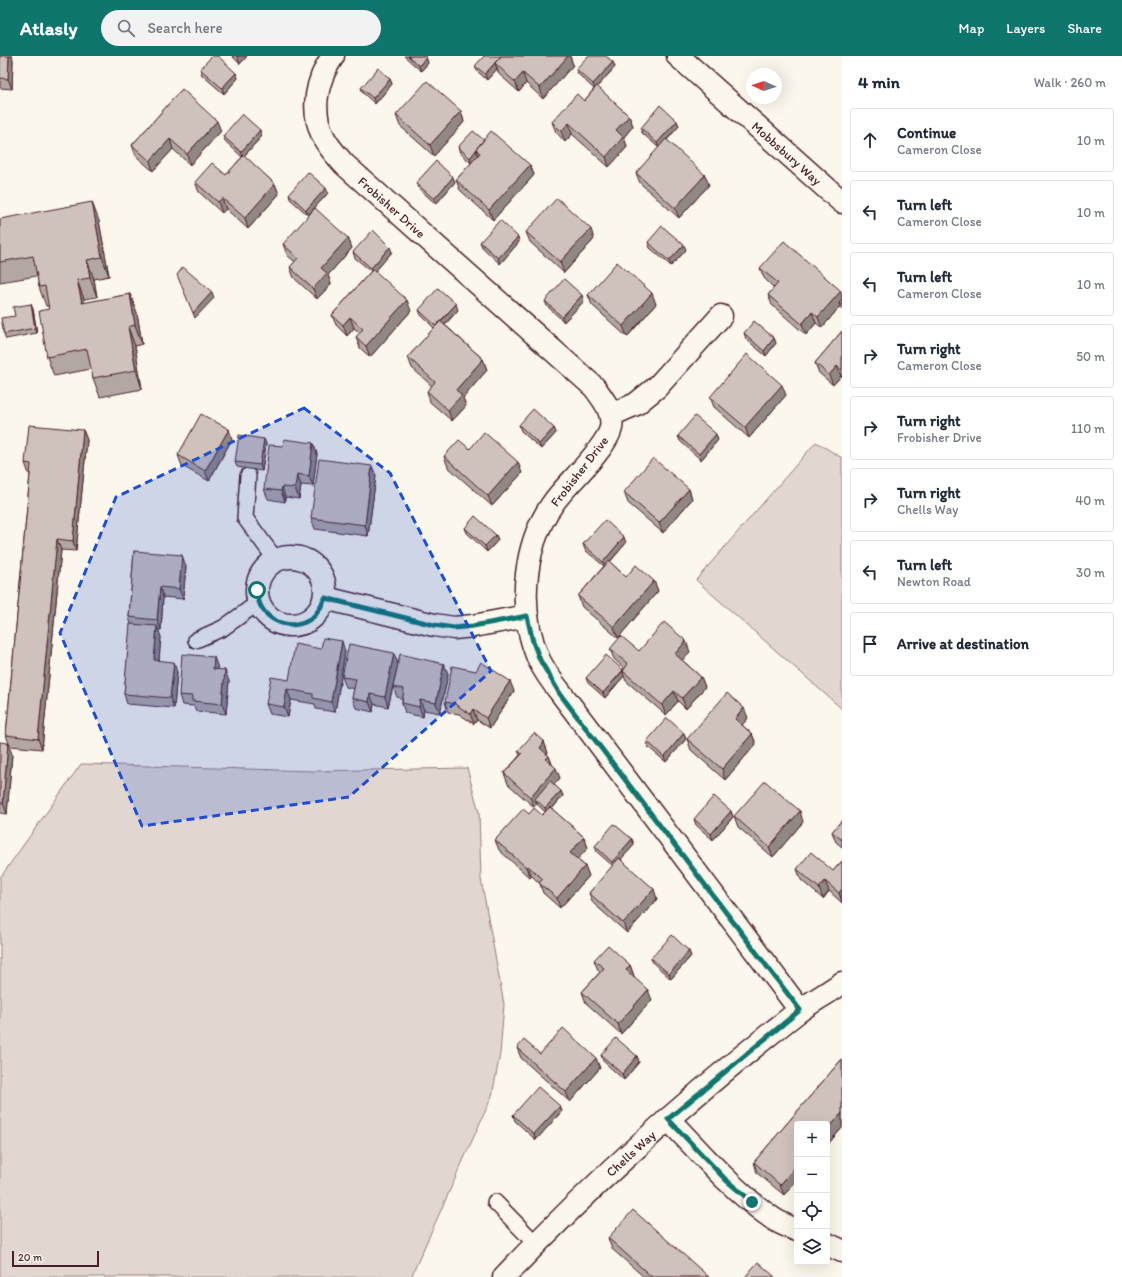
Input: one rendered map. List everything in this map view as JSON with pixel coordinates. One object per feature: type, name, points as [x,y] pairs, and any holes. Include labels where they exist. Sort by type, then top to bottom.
[{"type":"street","name":"Frobisher Drive","points":[[334,56],[328,63],[320,81],[316,107],[318,123],[322,135],[330,148],[345,165],[594,387],[611,415],[611,427],[604,444],[559,495],[539,528],[527,572],[527,616],[533,642],[540,660],[560,694],[800,1010]]},
{"type":"street","name":"Mobbsbury Way","points":[[678,56],[842,202]]},
{"type":"street","points":[[611,415],[636,404],[657,387],[721,316]]},
{"type":"street","points":[[286,557],[297,557],[307,560],[316,567],[322,576],[325,587],[325,598],[314,617],[293,625],[282,624],[272,619],[264,612],[259,602],[257,590],[259,578],[266,567],[276,560],[286,557]]},
{"type":"street","points":[[325,598],[434,625],[454,628],[527,616]]},
{"type":"street","name":"Chells Way","points":[[504,1277],[536,1244],[668,1119],[800,1010],[841,985]]},
{"type":"street","points":[[668,1119],[726,1180],[773,1219],[795,1229]]},
{"type":"street","points":[[830,1245],[842,1251]]},
{"type":"lane","points":[[248,476],[245,518],[276,560]]},
{"type":"lane","points":[[196,640],[223,628],[259,602]]},
{"type":"lane","points":[[495,1202],[536,1244]]},
{"type":"highlighted area","points":[[304,408],[390,473],[491,671],[349,797],[142,826],[60,633],[116,497]]},
{"type":"shaded area","points":[[816,442],[842,458],[842,709],[696,580]]},
{"type":"shaded area","points":[[81,764],[314,771],[467,768],[479,812],[481,879],[504,1004],[500,1054],[492,1096],[411,1277],[0,1277],[0,878]]},
{"type":"building","points":[[0,56],[9,56],[8,79],[0,78]]},
{"type":"building","points":[[212,56],[218,56],[236,73],[222,88],[200,69]]},
{"type":"building","points":[[408,56],[424,56],[426,57],[419,66]]},
{"type":"building","points":[[484,56],[501,56],[485,74],[475,66]]},
{"type":"building","points":[[501,56],[568,56],[540,88],[523,73],[515,82],[495,63]]},
{"type":"building","points":[[588,56],[606,56],[613,62],[593,84],[576,69]]},
{"type":"building","points":[[378,68],[390,79],[373,98],[361,88]]},
{"type":"building","points":[[427,81],[461,111],[430,145],[396,115]]},
{"type":"building","points":[[597,86],[629,116],[616,130],[623,137],[606,157],[569,123],[561,131],[552,122],[577,94],[584,101]]},
{"type":"building","points":[[182,89],[217,121],[187,154],[170,139],[150,161],[132,145]]},
{"type":"building","points":[[660,105],[677,121],[657,143],[641,128]]},
{"type":"building","points":[[242,114],[260,130],[241,152],[223,136]]},
{"type":"building","points":[[473,131],[484,140],[470,158],[458,147]]},
{"type":"building","points":[[491,131],[530,165],[489,210],[456,180],[480,153],[476,149]]},
{"type":"building","points":[[666,139],[705,175],[675,208],[636,173]]},
{"type":"building","points":[[244,155],[275,184],[245,218],[222,198],[218,202],[195,182],[212,163],[226,175]]},
{"type":"building","points":[[436,161],[453,177],[434,199],[416,183]]},
{"type":"building","points":[[308,172],[326,188],[306,210],[289,194]]},
{"type":"building","points":[[557,198],[591,229],[560,262],[526,232]]},
{"type":"building","points":[[92,202],[102,257],[87,260],[90,278],[77,280],[82,303],[130,294],[135,325],[128,327],[136,370],[93,378],[87,349],[47,357],[39,311],[49,309],[45,286],[39,287],[33,256],[0,262],[0,219]]},
{"type":"building","points":[[315,208],[348,238],[321,268],[327,273],[313,289],[290,267],[298,258],[283,244]]},
{"type":"building","points":[[500,220],[518,237],[498,258],[480,242]]},
{"type":"building","points":[[662,226],[684,245],[669,261],[648,242]]},
{"type":"building","points":[[373,230],[390,247],[371,268],[353,252]]},
{"type":"building","points":[[784,241],[841,291],[818,317],[812,312],[802,324],[768,295],[778,283],[760,268]]},
{"type":"building","points":[[617,262],[652,293],[623,326],[588,295]]},
{"type":"building","points":[[183,267],[212,292],[193,313],[177,275]]},
{"type":"building","points":[[373,269],[407,300],[366,346],[356,337],[363,329],[350,317],[343,325],[332,315]]},
{"type":"building","points":[[564,279],[582,295],[562,317],[545,301]]},
{"type":"building","points":[[438,288],[456,304],[436,326],[419,310]]},
{"type":"building","points":[[31,304],[35,328],[4,334],[1,318],[15,316],[13,307]]},
{"type":"building","points":[[440,321],[483,359],[456,390],[462,395],[448,410],[427,391],[435,382],[408,357]]},
{"type":"building","points":[[754,321],[774,338],[764,351],[744,333]]},
{"type":"building","points":[[842,331],[842,370],[837,366],[829,375],[815,363]]},
{"type":"building","points":[[747,354],[782,385],[745,427],[710,397]]},
{"type":"building","points":[[533,409],[554,428],[539,444],[519,425]]},
{"type":"building","points":[[201,414],[229,429],[205,471],[178,455]]},
{"type":"building","points":[[695,416],[716,434],[699,454],[678,436]]},
{"type":"building","points":[[29,425],[83,430],[73,541],[57,539],[38,739],[6,735],[31,464],[25,463]]},
{"type":"building","points":[[484,432],[518,462],[488,496],[444,456],[459,440],[470,449]]},
{"type":"building","points":[[239,435],[264,439],[260,465],[235,462]]},
{"type":"building","points":[[284,439],[313,443],[309,476],[297,474],[295,488],[282,487],[281,491],[264,489],[269,445],[283,446]]},
{"type":"building","points":[[653,458],[689,489],[659,523],[624,492]]},
{"type":"building","points":[[319,459],[372,466],[365,525],[311,518]]},
{"type":"building","points":[[475,516],[496,535],[485,546],[465,528]]},
{"type":"building","points":[[605,520],[624,537],[603,562],[583,544]]},
{"type":"building","points":[[134,551],[182,555],[179,589],[160,587],[157,620],[129,617]]},
{"type":"building","points":[[609,561],[626,577],[636,565],[654,581],[614,627],[578,596]]},
{"type":"building","points":[[664,622],[686,641],[675,654],[701,677],[682,698],[674,691],[662,705],[623,671],[628,664],[610,649],[621,636],[639,651]]},
{"type":"building","points":[[130,624],[157,626],[154,660],[174,662],[170,698],[124,694]]},
{"type":"building","points":[[323,638],[342,641],[331,702],[313,698],[313,694],[287,689],[284,707],[266,704],[271,677],[289,680],[295,644],[321,649]]},
{"type":"building","points":[[349,644],[394,653],[385,697],[370,694],[369,702],[352,698],[356,679],[342,677]]},
{"type":"building","points":[[182,654],[214,657],[213,669],[225,670],[222,704],[192,701],[192,696],[179,695]]},
{"type":"building","points":[[400,654],[444,664],[436,703],[420,700],[419,707],[402,703],[404,689],[393,687]]},
{"type":"building","points":[[606,655],[623,670],[603,693],[586,678]]},
{"type":"building","points":[[481,662],[510,681],[486,718],[473,709],[470,714],[455,704],[445,702],[452,666],[476,671]]},
{"type":"building","points":[[727,693],[744,708],[735,719],[752,734],[722,769],[687,739]]},
{"type":"building","points":[[667,718],[684,733],[664,757],[647,741]]},
{"type":"building","points":[[534,733],[544,742],[540,748],[549,756],[546,759],[556,768],[530,797],[504,773],[522,754],[518,751]]},
{"type":"building","points":[[0,742],[8,743],[3,803],[0,803]]},
{"type":"building","points":[[550,781],[561,791],[545,808],[535,799]]},
{"type":"building","points":[[765,781],[800,811],[769,847],[734,816]]},
{"type":"building","points":[[714,796],[731,811],[711,834],[694,819]]},
{"type":"building","points":[[550,807],[584,837],[570,853],[585,866],[557,898],[539,883],[543,879],[528,866],[526,867],[495,840],[523,809],[529,814],[534,808],[542,815]]},
{"type":"building","points":[[842,820],[842,840],[832,832]]},
{"type":"building","points":[[614,824],[632,839],[612,862],[595,846]]},
{"type":"building","points":[[811,852],[833,871],[842,861],[842,889],[839,893],[825,881],[819,888],[797,869]]},
{"type":"building","points":[[619,858],[654,889],[623,923],[589,893]]},
{"type":"building","points":[[672,935],[689,951],[669,974],[651,958]]},
{"type":"building","points":[[608,945],[630,965],[626,970],[648,990],[618,1024],[582,992],[604,968],[594,960]]},
{"type":"building","points":[[563,1028],[596,1058],[566,1092],[517,1048],[524,1040],[540,1054]]},
{"type":"building","points":[[616,1038],[637,1056],[622,1074],[601,1055]]},
{"type":"building","points":[[842,1059],[842,1113],[830,1127],[830,1121],[794,1121],[794,1169],[780,1185],[754,1162]]},
{"type":"building","points":[[538,1087],[560,1106],[534,1134],[513,1115]]},
{"type":"building","points":[[633,1210],[709,1277],[652,1277],[608,1238]]},
{"type":"building","points":[[758,1262],[775,1277],[745,1277]]},
{"type":"route","points":[[257,590],[259,602],[264,612],[272,619],[282,624],[293,625],[314,617],[325,598],[434,625],[454,628],[527,616],[533,642],[540,660],[560,694],[800,1010],[668,1119],[726,1180],[752,1202]]}]
